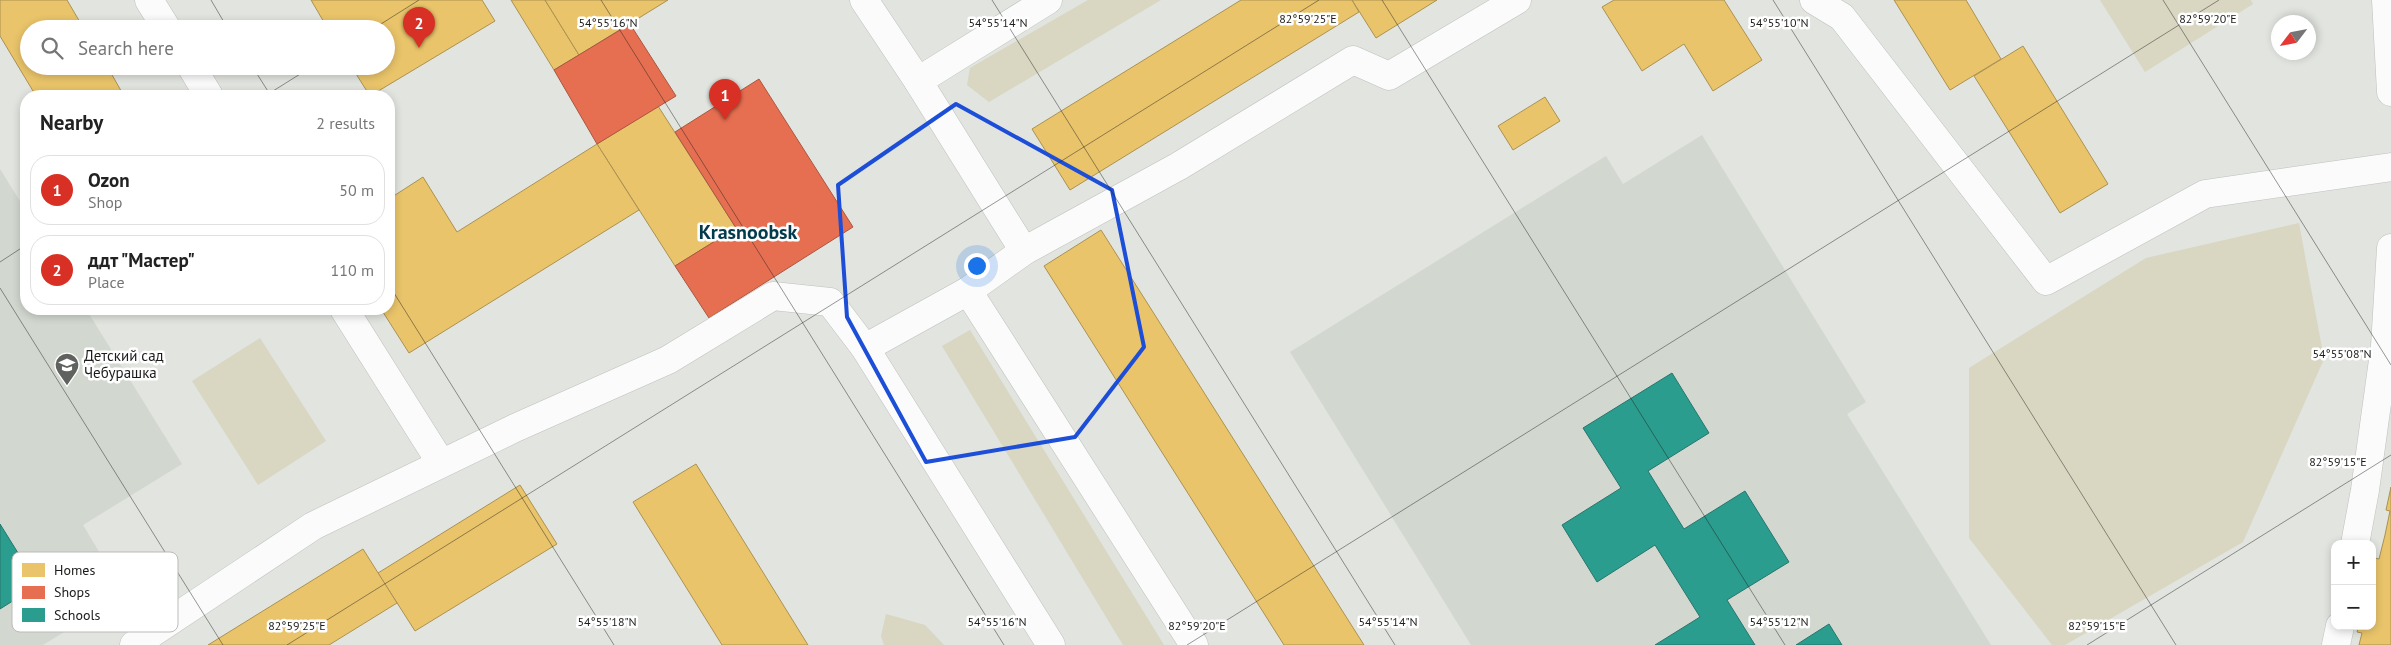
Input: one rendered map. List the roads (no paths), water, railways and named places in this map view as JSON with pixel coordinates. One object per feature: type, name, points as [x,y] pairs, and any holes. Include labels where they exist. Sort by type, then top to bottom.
[{"type":"street","points":[[149,0],[161,20]]},
{"type":"street","points":[[864,0],[918,81],[1024,252]]},
{"type":"street","points":[[918,81],[1048,0]]},
{"type":"street","points":[[865,348],[968,291],[1024,252],[1179,166],[1352,60],[1389,76],[1517,0]]},
{"type":"street","points":[[1814,0],[1842,18],[2046,281],[2205,194],[2391,167]]},
{"type":"street","points":[[2386,0],[2391,92]]},
{"type":"street","points":[[196,75],[206,90]]},
{"type":"street","points":[[2356,540],[2365,490],[2385,346],[2391,248]]},
{"type":"street","points":[[968,291],[1194,645]]},
{"type":"street","points":[[178,616],[313,526],[515,428],[668,360],[773,296],[830,302],[865,348],[1051,645]]},
{"type":"street","points":[[348,315],[441,463]]},
{"type":"street","points":[[2336,645],[2339,630]]},
{"type":"street","points":[[134,645],[154,632]]},
{"type":"place","name":"ддт \"Мастер\"","points":[[419,48]]},
{"type":"place","name":"Ozon","points":[[725,120]]},
{"type":"place","name":"Детский сад Чебурашка","points":[[67,386]]},
{"type":"district","name":"Krasnoobsk","points":[[748,232]]}]
